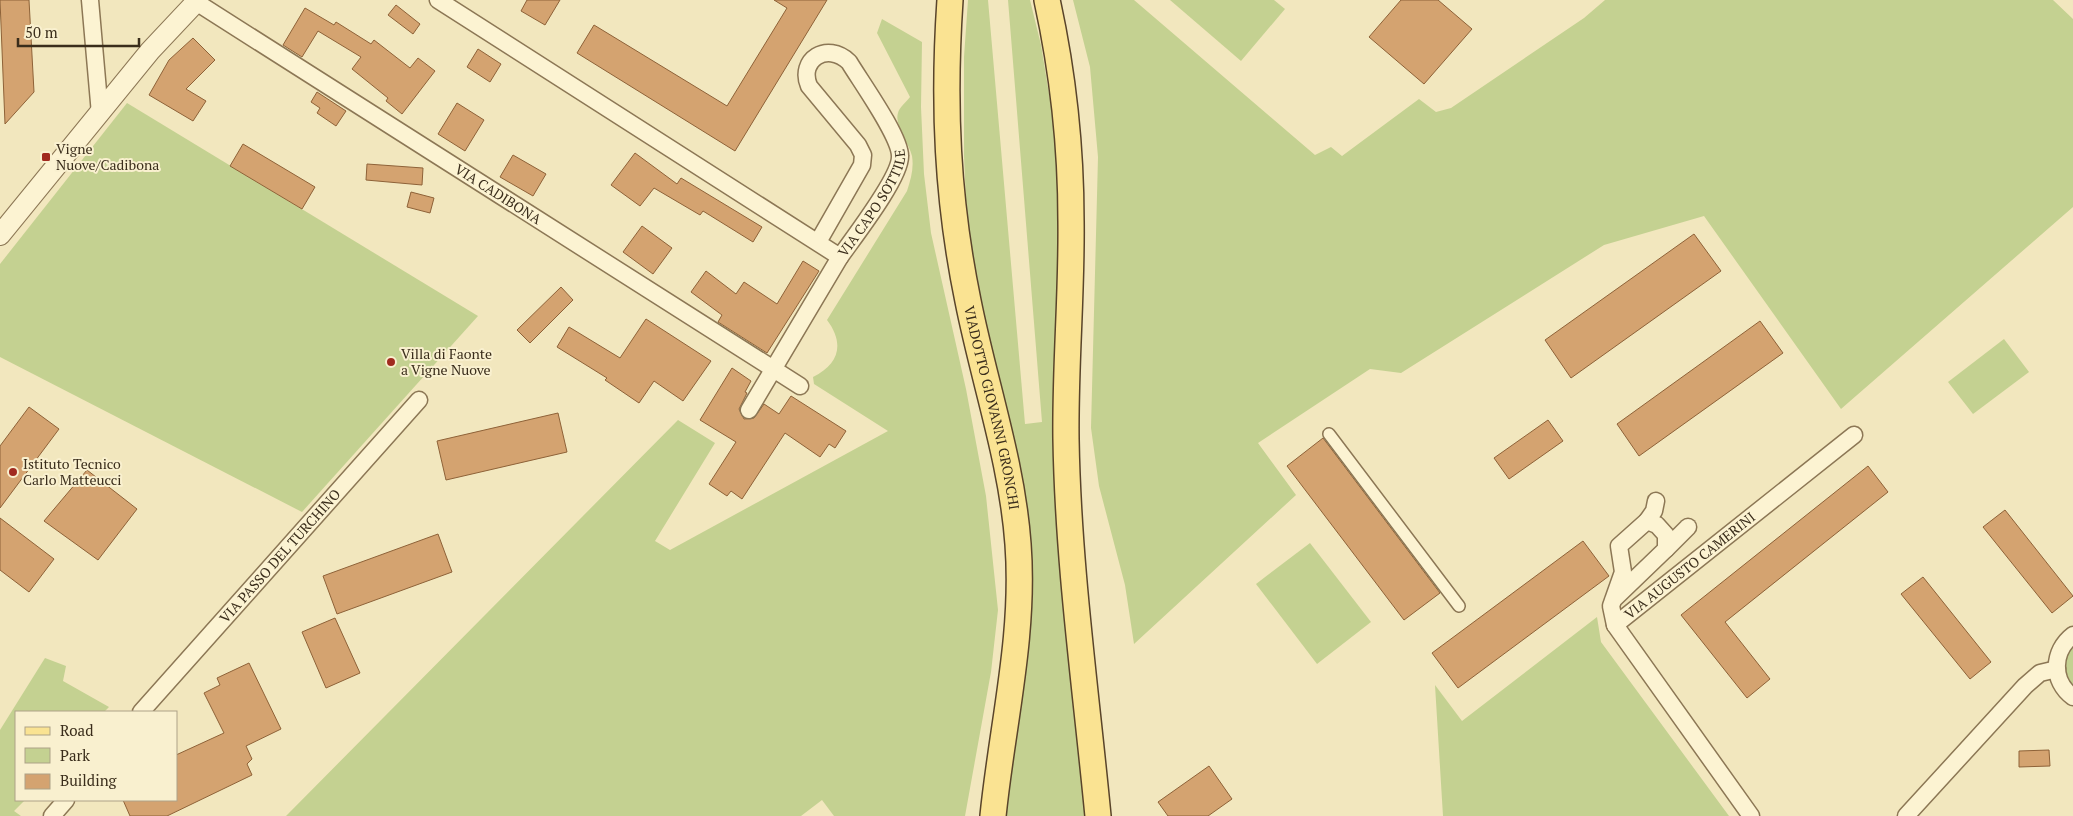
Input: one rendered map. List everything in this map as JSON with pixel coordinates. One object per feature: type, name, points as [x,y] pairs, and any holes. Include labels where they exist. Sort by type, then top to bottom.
[{"type":"main road","name":"VIADOTTO GIOVANNI GRONCHI","points":[[950,0],[946,112],[952,206],[969,308],[1006,464],[1018,544],[1019,599],[1017,632],[992,816]]},
{"type":"main road","points":[[1047,3],[1064,96],[1070,159],[1071,240],[1066,408],[1068,489],[1098,816]]},
{"type":"street","points":[[90,0],[100,114]]},
{"type":"street","name":"VIA CAPO SOTTILE","points":[[438,0],[840,257],[893,178],[901,157],[894,136],[849,62],[836,53],[827,52],[813,60],[805,77],[808,86],[858,144],[863,161],[818,242]]},
{"type":"street","points":[[0,235],[150,51],[197,1]]},
{"type":"street","name":"VIA CADIBONA","points":[[197,1],[800,386]]},
{"type":"street","points":[[749,410],[840,257]]},
{"type":"street","name":"VIA PASSO DEL TURCHINO","points":[[142,711],[419,400]]},
{"type":"street","points":[[1329,434],[1459,606]]},
{"type":"street","name":"VIA AUGUSTO CAMERINI","points":[[1751,816],[1615,625],[1854,435]]},
{"type":"street","points":[[1615,625],[1611,610],[1623,572],[1619,546],[1647,521],[1654,511],[1656,501]]},
{"type":"street","points":[[1647,521],[1657,525],[1665,532],[1666,549]]},
{"type":"street","points":[[1613,600],[1688,527]]},
{"type":"street","points":[[2073,635],[2062,647],[2057,659],[2057,669],[2061,684],[2073,697]]},
{"type":"street","points":[[1906,816],[2024,686],[2037,675],[2057,669]]},
{"type":"street","points":[[52,816],[65,801]]},
{"type":"green space","points":[[968,0],[988,0],[1025,424],[1042,422],[1008,0],[1030,0],[1041,45],[1059,155],[1087,816],[1001,816],[1023,665],[972,271],[966,202],[964,57]]},
{"type":"green space","points":[[1073,0],[1134,0],[1315,155],[1331,147],[1342,156],[1419,99],[1436,112],[1451,108],[1584,18],[1605,0],[2053,0],[2073,19],[2073,207],[1841,409],[1704,216],[1604,245],[1401,373],[1370,369],[1258,443],[1296,495],[1134,644],[1125,585],[1099,486],[1091,428],[1098,157],[1090,67]]},
{"type":"green space","points":[[1170,0],[1274,0],[1285,9],[1241,61]]},
{"type":"green space","points":[[882,19],[922,42],[921,107],[924,174],[931,233],[966,389],[986,496],[998,610],[991,672],[965,816],[834,816],[822,800],[801,816],[286,816],[678,420],[715,443],[655,541],[670,550],[888,431],[814,384],[813,377],[829,366],[834,360],[836,353],[836,337],[827,320],[907,191],[912,174],[912,156],[897,118],[900,109],[910,97],[877,33]]},
{"type":"green space","points":[[127,103],[478,316],[302,512],[0,357],[0,264]]},
{"type":"green space","points":[[2004,339],[2029,372],[1973,414],[1948,382]]},
{"type":"green space","points":[[1310,543],[1371,622],[1317,664],[1256,584]]},
{"type":"green space","points":[[1597,617],[1601,642],[1729,816],[1443,816],[1435,685],[1462,721]]},
{"type":"green space","points":[[2073,645],[2073,685],[2067,675],[2066,660]]},
{"type":"green space","points":[[45,658],[66,666],[63,681],[109,707],[105,711],[15,711],[15,801],[24,801],[14,811],[21,816],[0,816],[0,730]]},
{"type":"building","points":[[0,0],[29,0],[34,92],[5,124]]},
{"type":"building","points":[[527,0],[560,0],[545,25],[521,11]]},
{"type":"building","points":[[774,0],[827,0],[735,151],[577,53],[594,25],[727,106],[787,8]]},
{"type":"building","points":[[1401,0],[1438,0],[1472,29],[1424,84],[1369,37]]},
{"type":"building","points":[[396,5],[420,24],[413,34],[388,15]]},
{"type":"building","points":[[305,8],[334,25],[336,22],[371,44],[374,40],[410,68],[418,58],[435,71],[402,114],[386,101],[388,98],[352,69],[361,57],[318,31],[302,57],[283,45]]},
{"type":"building","points":[[193,38],[215,60],[186,89],[206,101],[193,121],[149,95],[169,60]]},
{"type":"building","points":[[478,49],[501,64],[490,82],[467,67]]},
{"type":"building","points":[[317,92],[346,111],[336,126],[317,113],[320,108],[311,102]]},
{"type":"building","points":[[457,103],[484,120],[465,151],[438,134]]},
{"type":"building","points":[[243,144],[315,187],[302,209],[230,166]]},
{"type":"building","points":[[635,153],[677,184],[681,178],[762,227],[753,242],[703,211],[700,215],[654,188],[640,206],[611,185]]},
{"type":"building","points":[[513,155],[546,174],[533,196],[500,177]]},
{"type":"building","points":[[367,164],[423,168],[422,185],[366,180]]},
{"type":"building","points":[[411,192],[434,198],[430,213],[407,207]]},
{"type":"building","points":[[642,226],[672,248],[653,274],[623,252]]},
{"type":"building","points":[[1694,234],[1721,271],[1571,378],[1545,340]]},
{"type":"building","points":[[803,261],[819,271],[767,353],[718,322],[722,315],[691,292],[706,271],[736,294],[744,282],[777,304]]},
{"type":"building","points":[[561,287],[573,300],[530,343],[517,330]]},
{"type":"building","points":[[646,319],[711,361],[683,401],[654,381],[639,403],[605,380],[607,378],[557,347],[569,327],[620,358]]},
{"type":"building","points":[[1760,321],[1783,353],[1639,456],[1617,424]]},
{"type":"building","points":[[732,368],[751,381],[739,409],[744,419],[754,418],[764,404],[779,414],[791,396],[846,431],[835,448],[829,444],[820,457],[785,433],[742,499],[731,491],[727,496],[709,484],[736,442],[700,420]]},
{"type":"building","name":"Istituto Tecnico Carlo Matteucci","points":[[29,407],[59,429],[0,508],[0,446]]},
{"type":"building","points":[[558,413],[567,452],[446,480],[437,441]]},
{"type":"building","points":[[1548,420],[1563,441],[1509,479],[1494,458]]},
{"type":"building","points":[[1323,438],[1440,593],[1404,620],[1287,466]]},
{"type":"building","points":[[1868,466],[1888,492],[1725,622],[1770,679],[1747,698],[1681,615]]},
{"type":"building","points":[[87,470],[137,509],[98,560],[44,521]]},
{"type":"building","points":[[2005,510],[2073,596],[2052,613],[1983,527]]},
{"type":"building","name":"Istituto Tecnico Carlo Matteucci","points":[[0,518],[54,559],[29,592],[0,570]]},
{"type":"building","points":[[438,534],[452,572],[337,614],[323,576]]},
{"type":"building","points":[[1583,541],[1609,576],[1458,688],[1432,653]]},
{"type":"building","points":[[1923,577],[1991,662],[1970,679],[1901,594]]},
{"type":"building","points":[[335,618],[360,673],[326,688],[302,632]]},
{"type":"building","points":[[249,663],[281,729],[246,746],[252,759],[247,764],[252,775],[167,816],[130,816],[123,801],[178,801],[178,754],[224,733],[204,693],[220,685],[217,678]]},
{"type":"building","points":[[2049,750],[2050,766],[2019,767],[2019,751]]},
{"type":"building","points":[[1209,766],[1232,799],[1208,816],[1168,816],[1158,802]]},
{"type":"place","name":"Vigne Nuove/Cadibona","points":[[46,157]]},
{"type":"place","name":"Villa di Faonte a Vigne Nuove","points":[[391,362]]},
{"type":"place","name":"Istituto Tecnico Carlo Matteucci","points":[[13,472]]}]
